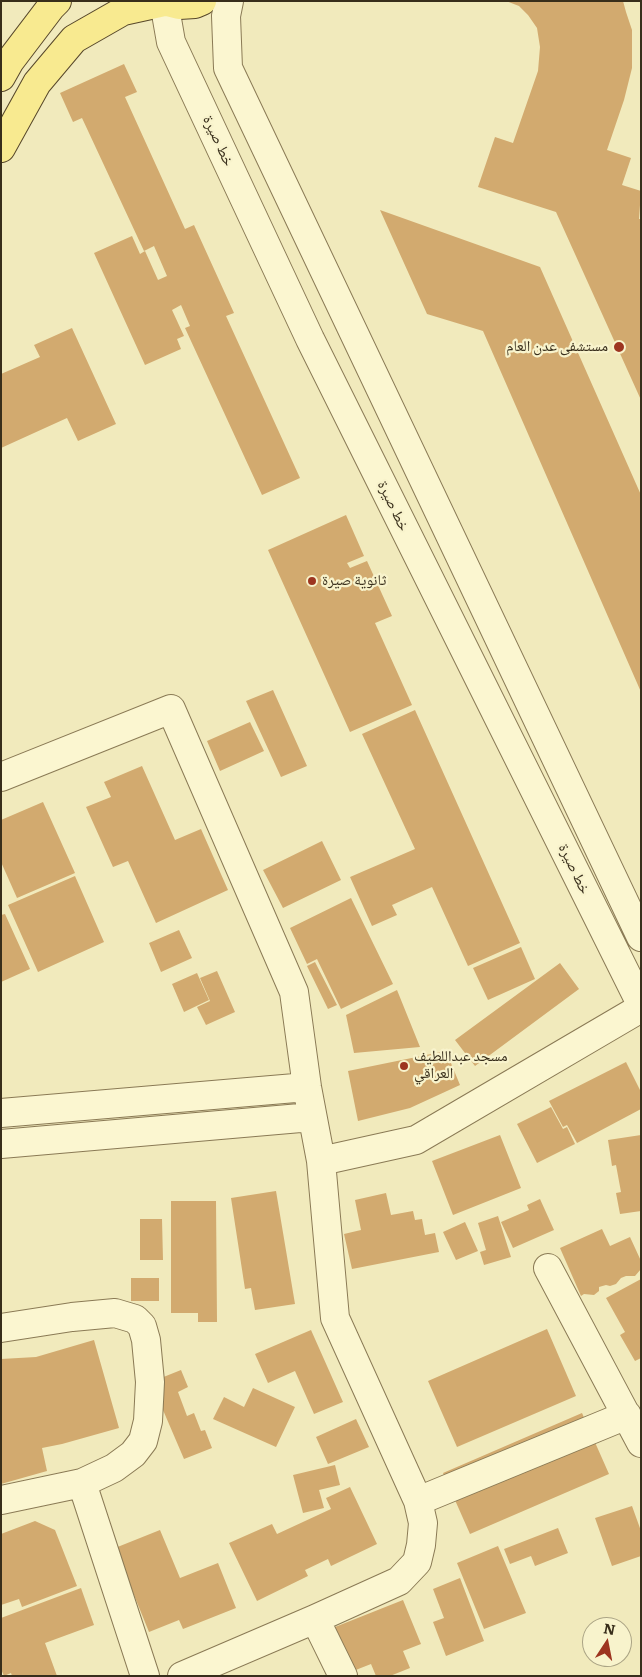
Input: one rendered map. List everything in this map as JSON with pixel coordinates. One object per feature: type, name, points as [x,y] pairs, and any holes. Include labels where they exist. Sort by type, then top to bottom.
[{"type":"main road","points":[[1,77],[10,62],[57,1]]},
{"type":"main road","points":[[1,148],[37,83],[74,39],[123,11],[164,2],[180,5],[195,4],[202,1]]},
{"type":"street","name":"خط صيرة","points":[[229,1],[226,16],[228,68],[641,937]]},
{"type":"street","name":"خط صيرة","points":[[164,2],[170,42],[310,339],[641,1004]]},
{"type":"street","points":[[310,339],[349,324]]},
{"type":"street","points":[[1,777],[171,709],[294,992],[307,1088],[322,1161],[335,1318],[418,1501],[423,1523],[417,1562],[399,1581],[182,1676]]},
{"type":"street","points":[[322,1161],[416,1140],[641,1008]]},
{"type":"street","points":[[1,1113],[307,1088]]},
{"type":"street","points":[[1,1144],[312,1116]]},
{"type":"street","points":[[548,1268],[641,1443]]},
{"type":"street","points":[[1,1328],[72,1317],[115,1313],[135,1319],[142,1326],[146,1340],[150,1382],[148,1421],[143,1441],[133,1454],[114,1468],[82,1483],[1,1500]]},
{"type":"street","points":[[418,1501],[627,1415]]},
{"type":"street","points":[[82,1483],[146,1676]]},
{"type":"street","points":[[315,1619],[343,1676]]},
{"type":"building","points":[[506,1],[623,1],[632,30],[632,68],[624,100],[607,150],[631,158],[622,185],[641,191],[639,219],[641,219],[641,400],[556,212],[478,187],[495,137],[513,143],[538,71],[540,47],[537,28],[519,6]]},
{"type":"building","points":[[124,64],[137,92],[125,97],[185,229],[194,225],[234,313],[226,316],[300,478],[262,495],[185,328],[190,326],[181,305],[172,310],[184,336],[177,339],[181,349],[145,365],[94,253],[132,236],[140,254],[145,251],[158,280],[167,276],[154,246],[144,251],[82,118],[73,122],[60,93]]},
{"type":"building","points":[[380,210],[540,267],[641,495],[641,692],[483,331],[427,314]]},
{"type":"building","points":[[72,328],[116,424],[78,441],[67,418],[1,448],[1,374],[40,357],[34,345]]},
{"type":"building","points":[[346,515],[364,556],[347,563],[350,568],[367,561],[392,616],[375,623],[412,705],[350,732],[268,550]]},
{"type":"building","points":[[273,690],[307,766],[281,777],[246,701]]},
{"type":"building","points":[[415,710],[520,943],[468,966],[432,887],[392,905],[397,915],[372,926],[350,877],[415,849],[362,734]]},
{"type":"building","points":[[250,722],[264,751],[220,771],[207,741]]},
{"type":"building","points":[[142,766],[175,840],[201,829],[228,890],[156,923],[128,861],[113,867],[86,807],[111,797],[104,782]]},
{"type":"building","points":[[43,802],[75,873],[17,898],[1,862],[1,820]]},
{"type":"building","points":[[322,841],[341,880],[283,908],[263,870]]},
{"type":"building","points":[[75,876],[104,942],[38,972],[8,905]]},
{"type":"building","points":[[351,898],[393,984],[341,1009],[317,959],[307,964],[290,928]]},
{"type":"building","points":[[5,914],[30,969],[1,982],[1,915]]},
{"type":"building","points":[[179,930],[192,958],[161,972],[149,943]]},
{"type":"building","points":[[521,947],[535,979],[488,1000],[473,968]]},
{"type":"building","points":[[315,962],[337,1005],[328,1009],[307,966]]},
{"type":"building","points":[[560,963],[579,989],[475,1066],[455,1040]]},
{"type":"building","points":[[217,971],[235,1012],[206,1025],[197,1007],[210,1001],[200,978]]},
{"type":"building","points":[[197,973],[209,1000],[184,1012],[172,984]]},
{"type":"building","points":[[397,990],[420,1047],[354,1053],[346,1015]]},
{"type":"building","points":[[446,1051],[460,1085],[410,1108],[358,1121],[348,1071]]},
{"type":"building","points":[[626,1062],[641,1092],[641,1109],[577,1143],[567,1125],[563,1127],[549,1101]]},
{"type":"building","points":[[551,1107],[563,1129],[567,1127],[575,1144],[537,1163],[517,1124]]},
{"type":"building","points":[[500,1135],[521,1188],[453,1215],[432,1161]]},
{"type":"building","points":[[641,1135],[641,1211],[620,1214],[616,1193],[621,1192],[616,1165],[612,1166],[608,1140]]},
{"type":"building","points":[[276,1191],[295,1304],[255,1310],[251,1288],[245,1289],[231,1198]]},
{"type":"building","points":[[386,1193],[391,1215],[413,1211],[415,1220],[422,1219],[425,1235],[435,1233],[439,1252],[352,1269],[344,1234],[361,1230],[355,1200]]},
{"type":"building","points":[[540,1199],[554,1230],[513,1248],[501,1222],[529,1210],[527,1205]]},
{"type":"building","points":[[171,1201],[216,1201],[217,1322],[198,1322],[198,1313],[171,1313]]},
{"type":"building","points":[[498,1216],[511,1257],[484,1265],[480,1252],[486,1250],[478,1223]]},
{"type":"building","points":[[140,1219],[162,1219],[163,1260],[140,1260]]},
{"type":"building","points":[[465,1222],[478,1251],[456,1260],[443,1232]]},
{"type":"building","points":[[602,1229],[610,1246],[630,1237],[641,1261],[641,1269],[635,1276],[626,1276],[621,1278],[616,1284],[599,1287],[599,1291],[594,1295],[584,1294],[581,1296],[560,1248]]},
{"type":"building","points":[[131,1278],[159,1278],[159,1301],[131,1301]]},
{"type":"building","points":[[641,1279],[641,1358],[635,1361],[620,1335],[625,1332],[606,1298]]},
{"type":"building","points":[[547,1329],[576,1396],[457,1447],[428,1381]]},
{"type":"building","points":[[311,1330],[343,1402],[314,1414],[295,1371],[268,1383],[255,1354]]},
{"type":"building","points":[[94,1340],[119,1428],[42,1448],[47,1471],[1,1484],[1,1359],[36,1357]]},
{"type":"building","points":[[181,1370],[188,1387],[178,1392],[187,1416],[194,1413],[201,1431],[205,1430],[212,1448],[184,1459],[151,1382]]},
{"type":"building","points":[[253,1388],[295,1407],[276,1447],[213,1419],[224,1397],[244,1407]]},
{"type":"building","points":[[582,1413],[609,1474],[470,1534],[443,1473]]},
{"type":"building","points":[[356,1419],[369,1447],[328,1464],[316,1437]]},
{"type":"building","points":[[335,1465],[340,1485],[319,1490],[324,1508],[303,1513],[293,1475]]},
{"type":"building","points":[[350,1487],[377,1544],[331,1566],[328,1559],[305,1570],[308,1576],[257,1601],[229,1543],[272,1524],[277,1534],[331,1509],[326,1498]]},
{"type":"building","points":[[632,1506],[641,1531],[641,1556],[612,1566],[595,1518]]},
{"type":"building","points":[[35,1521],[55,1530],[77,1586],[22,1607],[19,1599],[1,1605],[1,1534]]},
{"type":"building","points":[[558,1528],[568,1553],[535,1566],[531,1556],[510,1564],[504,1549]]},
{"type":"building","points":[[160,1530],[180,1578],[218,1563],[236,1608],[183,1629],[179,1620],[149,1632],[115,1548]]},
{"type":"building","points":[[498,1546],[526,1613],[484,1629],[457,1563]]},
{"type":"building","points":[[460,1578],[484,1641],[446,1656],[433,1622],[444,1618],[433,1589]]},
{"type":"building","points":[[81,1588],[94,1625],[45,1643],[57,1676],[12,1676],[11,1673],[4,1676],[1,1669],[1,1618]]},
{"type":"building","points":[[403,1600],[421,1644],[403,1651],[410,1668],[390,1676],[376,1676],[371,1664],[348,1673],[330,1629]]},
{"type":"place","name":"مستشفى عدن العام","points":[[619,347]]},
{"type":"place","name":"ثانوية صيرة","points":[[312,581]]},
{"type":"place","name":"مسجد عبداللطيف العراقي","points":[[404,1066]]}]
